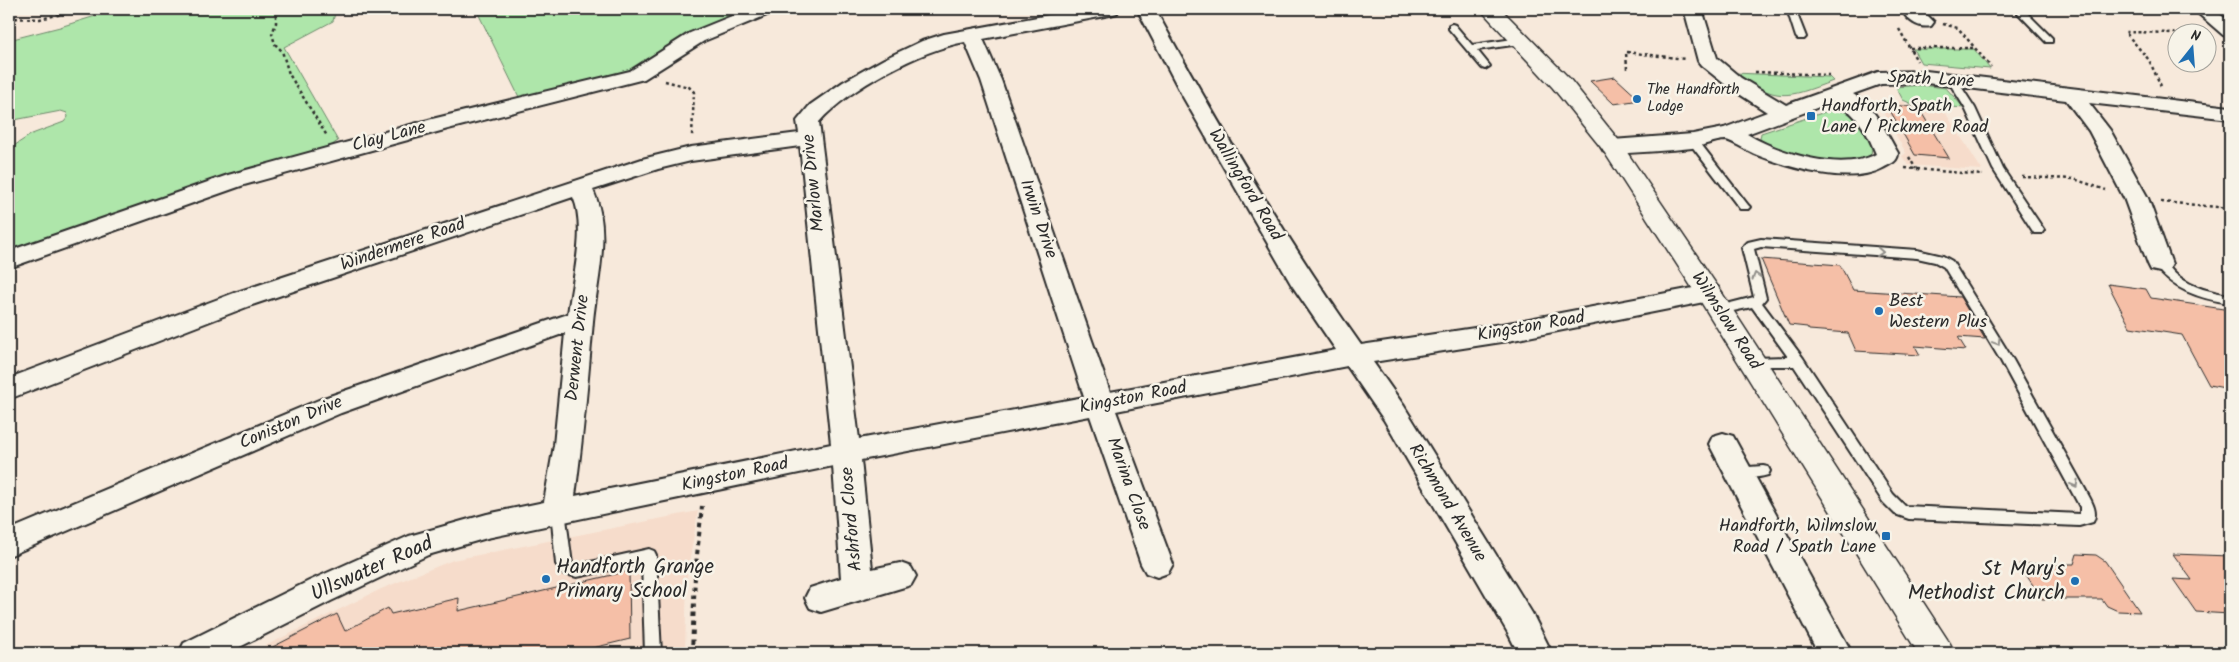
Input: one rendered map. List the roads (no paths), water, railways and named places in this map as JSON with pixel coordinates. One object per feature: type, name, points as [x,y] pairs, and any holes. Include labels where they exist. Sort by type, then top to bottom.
[{"type":"main road","name":"Wilmslow Road","points":[[1490,9],[1561,83],[1612,147],[1714,302],[1937,653]]},
{"type":"street","name":"Clay Lane","points":[[9,260],[179,199],[336,151],[637,75],[697,37],[765,9]]},
{"type":"street","name":"Marlow Drive","points":[[846,452],[808,138],[808,121],[815,111],[827,101],[862,80],[930,45],[944,40],[1110,9]]},
{"type":"street","name":"Wallingford Road","points":[[1146,9],[1193,97],[1304,284],[1353,356]]},
{"type":"street","points":[[1694,9],[1713,65],[1784,113]]},
{"type":"street","points":[[2202,9],[2230,31]]},
{"type":"street","name":"Irwin Drive","points":[[972,36],[991,80],[1100,404]]},
{"type":"street","name":"Spath Lane","points":[[1612,147],[1693,141],[1730,133],[1784,113],[1834,85],[1878,78],[1926,77],[1952,79],[2230,113]]},
{"type":"street","points":[[1730,133],[1743,142],[1767,153],[1800,162],[1862,168],[1879,164],[1887,158],[1887,153],[1866,115],[1834,85]]},
{"type":"street","points":[[2072,94],[2099,130],[2136,198],[2160,264]]},
{"type":"street","name":"Windermere Road","points":[[9,389],[243,299],[650,164],[691,154],[808,138]]},
{"type":"street","name":"Derwent Drive","points":[[558,511],[568,445],[580,319],[591,234],[589,206],[580,186]]},
{"type":"street","name":"Kingston Road","points":[[558,511],[846,452],[1353,356],[1714,302]]},
{"type":"street","name":"Coniston Drive","points":[[9,543],[331,406],[461,358],[580,319]]},
{"type":"street","name":"Richmond Avenue","points":[[1353,356],[1394,412],[1520,624],[1535,653]]},
{"type":"street","name":"Marina Close","points":[[1100,404],[1157,564]]},
{"type":"street","points":[[1723,444],[1751,471],[1835,653]]},
{"type":"street","name":"Ashford Close","points":[[846,452],[858,586]]},
{"type":"street","name":"Ullswater Road","points":[[196,653],[320,591],[420,545],[488,526],[558,511]]},
{"type":"street","name":"Ashford Close","points":[[821,598],[858,586],[900,576]]},
{"type":"lane","points":[[1791,9],[1801,37]]},
{"type":"lane","points":[[2018,9],[2049,40]]},
{"type":"lane","points":[[1452,27],[1485,66]]},
{"type":"lane","points":[[1470,48],[1520,41]]},
{"type":"lane","points":[[1952,79],[1970,108],[2003,176],[2038,230]]},
{"type":"lane","points":[[1693,141],[1744,207]]},
{"type":"lane","points":[[1714,302],[1755,302],[1760,298],[1760,291],[1748,248],[1761,243],[1918,254],[1939,259],[1948,264],[2008,360],[2080,492],[2087,507],[2088,518],[2079,520],[1919,513],[1900,510],[1888,498],[1798,361],[1755,302]]},
{"type":"lane","points":[[2160,264],[2165,272],[2177,282],[2197,290],[2230,299]]},
{"type":"lane","points":[[1753,363],[1798,361]]},
{"type":"lane","points":[[558,511],[564,564],[568,569],[577,571],[649,555],[653,653]]},
{"type":"place","name":"The Handforth Lodge","points":[[1637,99]]},
{"type":"place","name":"Handforth, Spath Lane / Pickmere Road","points":[[1811,116]]},
{"type":"place","name":"Best Western Plus","points":[[1879,311]]},
{"type":"place","name":"Handforth, Wilmslow Road / Spath Lane","points":[[1886,536]]},
{"type":"place","name":"Handforth Grange Primary School","points":[[546,579]]},
{"type":"place","name":"St Mary's Methodist Church","points":[[2075,581]]}]
